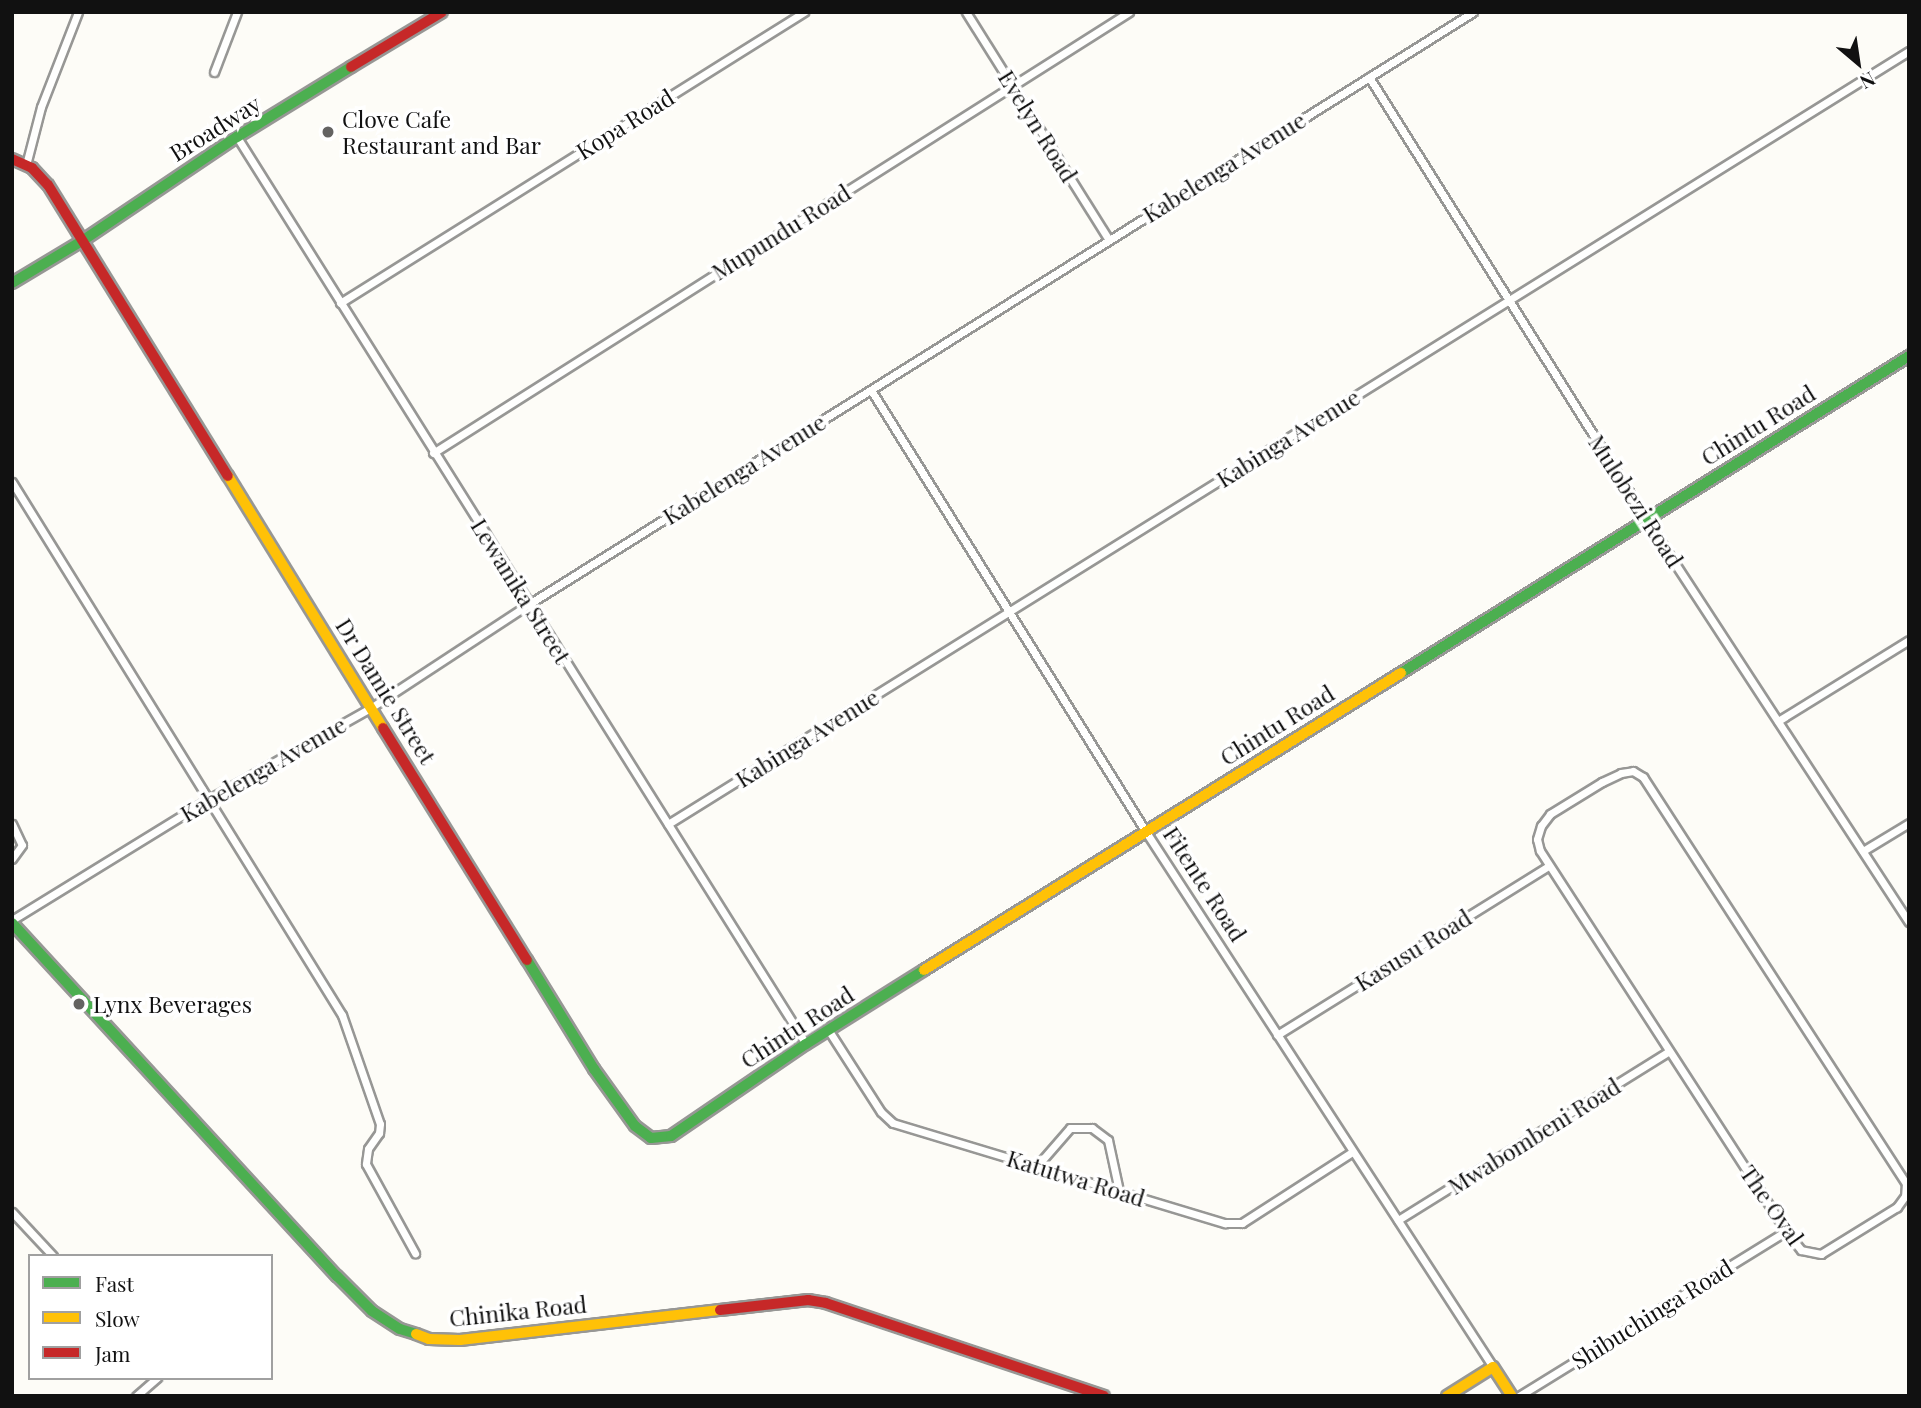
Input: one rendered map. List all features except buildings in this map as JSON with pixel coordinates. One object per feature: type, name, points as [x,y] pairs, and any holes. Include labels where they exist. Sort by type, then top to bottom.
[{"type":"street","points":[[12,159],[26,165],[38,117],[78,12]]},
{"type":"street","points":[[214,72],[237,12]]},
{"type":"street","name":"Broadway","points":[[12,283],[82,241],[237,137],[442,12]]},
{"type":"street","name":"Kopa Road","points":[[340,303],[804,12]]},
{"type":"street","name":"Evelyn Road","points":[[966,12],[1109,240]]},
{"type":"street","name":"Mupundu Road","points":[[433,453],[1129,12]]},
{"type":"street","points":[[1453,12],[1458,22]]},
{"type":"street","name":"Kabelenga Avenue","points":[[12,922],[207,800],[372,707],[529,604],[1473,12]]},
{"type":"street","name":"Kabinga Avenue","points":[[668,824],[1909,51]]},
{"type":"street","name":"Mulobezi Road","points":[[1369,77],[1646,519],[1909,922]]},
{"type":"street","name":"Lewanika Street","points":[[237,137],[806,1044]]},
{"type":"street","name":"Dr Damie Street","points":[[26,165],[44,179],[603,1080],[642,1134],[650,1138],[671,1136]]},
{"type":"street","name":"Chintu Road","points":[[671,1136],[806,1044],[1909,356]]},
{"type":"street","name":"Fitente Road","points":[[871,390],[1146,832],[1512,1396]]},
{"type":"street","points":[[12,482],[345,1022],[380,1124],[380,1133],[366,1157],[369,1173],[415,1253]]},
{"type":"street","points":[[1778,721],[1909,640]]},
{"type":"street","name":"The Oval","points":[[1633,771],[1643,777],[1906,1183],[1905,1196],[1896,1206],[1821,1254],[1801,1250],[1786,1231],[1549,866],[1537,839],[1550,814],[1620,773],[1633,771]]},
{"type":"street","points":[[1863,850],[1909,823]]},
{"type":"street","points":[[12,824],[22,845],[12,859]]},
{"type":"street","name":"Kasusu Road","points":[[1277,1035],[1549,866]]},
{"type":"street","name":"Chinika Road","points":[[12,922],[337,1276],[372,1311],[400,1329],[429,1339],[460,1340],[808,1300],[826,1303],[1104,1396]]},
{"type":"street","name":"Katutwa Road","points":[[829,1031],[881,1112],[893,1123],[1233,1224],[1252,1217],[1352,1152]]},
{"type":"street","name":"Mwabombeni Road","points":[[1398,1220],[1669,1051]]},
{"type":"street","points":[[1037,1166],[1070,1128],[1092,1128],[1108,1140],[1119,1191]]},
{"type":"street","points":[[12,1212],[51,1254]]},
{"type":"street","name":"Shibuchinga Road","points":[[1519,1396],[1786,1231]]},
{"type":"street","points":[[1447,1396],[1493,1367]]},
{"type":"street","points":[[136,1396],[155,1380]]},
{"type":"traffic: fast","points":[[12,283],[82,241],[237,137],[351,67]]},
{"type":"traffic: fast","points":[[1401,673],[1909,356]]},
{"type":"traffic: fast","points":[[12,923],[337,1276],[372,1311],[400,1329],[416,1334]]},
{"type":"traffic: fast","points":[[527,960],[594,1069],[635,1126],[651,1138],[671,1136],[806,1044],[924,970]]},
{"type":"traffic: slow","points":[[228,476],[383,728]]},
{"type":"traffic: slow","points":[[924,970],[1401,673]]},
{"type":"traffic: slow","points":[[416,1334],[429,1339],[460,1340],[720,1310]]},
{"type":"traffic: slow","points":[[1447,1396],[1493,1367],[1512,1396]]},
{"type":"traffic: jam","points":[[351,67],[442,12]]},
{"type":"traffic: jam","points":[[12,159],[32,168],[48,185],[228,476]]},
{"type":"traffic: jam","points":[[383,728],[527,960]]},
{"type":"traffic: jam","points":[[720,1310],[808,1300],[826,1303],[1104,1396]]},
{"type":"place","name":"Clove Cafe Restaurant and Bar","points":[[328,132]]},
{"type":"place","name":"Lynx Beverages","points":[[79,1004]]}]
